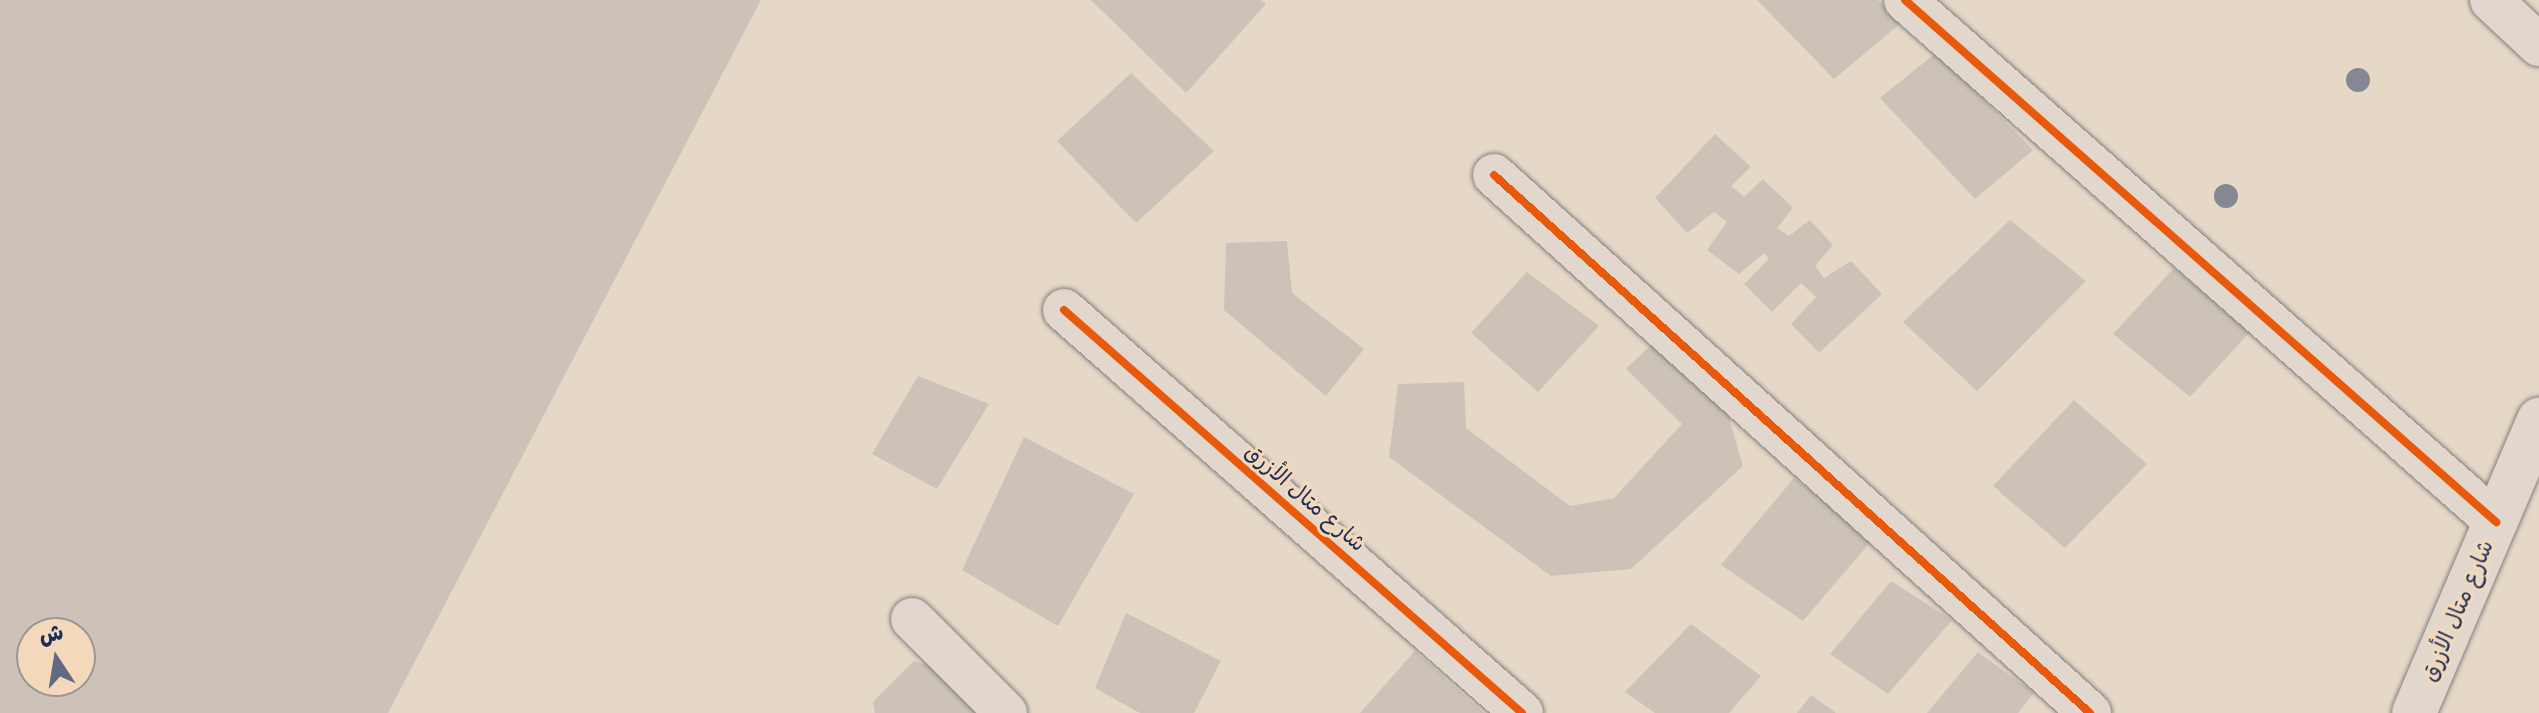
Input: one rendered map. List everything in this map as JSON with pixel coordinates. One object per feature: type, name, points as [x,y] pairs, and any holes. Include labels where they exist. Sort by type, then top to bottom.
[{"type":"street","points":[[1905,0],[2496,522]]},
{"type":"street","points":[[2491,0],[2539,45]]},
{"type":"street","points":[[1494,175],[2090,713]]},
{"type":"street","name":"شارع متال الأزرق","points":[[1064,310],[1522,713]]},
{"type":"street","name":"شارع متال الأزرق","points":[[2414,713],[2539,420]]},
{"type":"street","points":[[912,619],[1006,713]]},
{"type":"building","points":[[0,0],[761,0],[388,713],[0,713]]},
{"type":"building","points":[[1091,0],[1261,0],[1266,4],[1186,93]]},
{"type":"building","points":[[1757,0],[1878,0],[1901,23],[1834,79]]},
{"type":"building","points":[[1937,52],[2033,150],[1975,199],[1880,98]]},
{"type":"building","points":[[1131,73],[1214,151],[1136,223],[1057,141]]},
{"type":"building","points":[[1715,134],[1751,167],[1731,186],[1744,197],[1763,179],[1793,208],[1777,228],[1789,236],[1810,220],[1833,245],[1815,266],[1824,278],[1851,261],[1882,294],[1819,353],[1791,324],[1816,297],[1801,283],[1772,312],[1744,284],[1769,259],[1764,253],[1739,274],[1707,250],[1727,222],[1714,212],[1687,233],[1655,198]]},
{"type":"building","points":[[2010,220],[2086,281],[1977,391],[1903,322]]},
{"type":"building","points":[[1287,241],[1292,293],[1364,349],[1326,396],[1224,310],[1226,243]]},
{"type":"building","points":[[2174,268],[2250,332],[2190,397],[2113,334]]},
{"type":"building","points":[[1527,272],[1599,326],[1538,392],[1471,333]]},
{"type":"building","points":[[1658,338],[1724,401],[1743,466],[1631,569],[1551,576],[1389,457],[1398,384],[1464,382],[1466,428],[1570,506],[1614,498],[1682,424],[1626,369]]},
{"type":"building","points":[[918,376],[989,404],[937,489],[872,454]]},
{"type":"building","points":[[2074,400],[2147,464],[2065,548],[1993,486]]},
{"type":"building","points":[[1024,437],[1134,494],[1058,626],[962,570]]},
{"type":"building","points":[[1794,478],[1873,539],[1803,621],[1721,565]]},
{"type":"building","points":[[1891,581],[1952,620],[1888,694],[1830,654]]},
{"type":"building","points":[[1126,613],[1221,661],[1194,713],[1140,713],[1095,688]]},
{"type":"building","points":[[1691,624],[1761,676],[1729,713],[1655,713],[1625,692]]},
{"type":"building","points":[[1415,651],[1484,713],[1360,713]]},
{"type":"building","points":[[1978,652],[2034,693],[2018,713],[1927,713]]},
{"type":"building","points":[[914,661],[938,668],[985,713],[875,713],[873,702]]},
{"type":"building","points":[[1811,695],[1836,713],[1797,713]]},
{"type":"cycle path","points":[[1905,0],[2496,522]]},
{"type":"cycle path","points":[[1494,175],[2090,713]]},
{"type":"cycle path","points":[[1064,310],[1522,713]]}]
